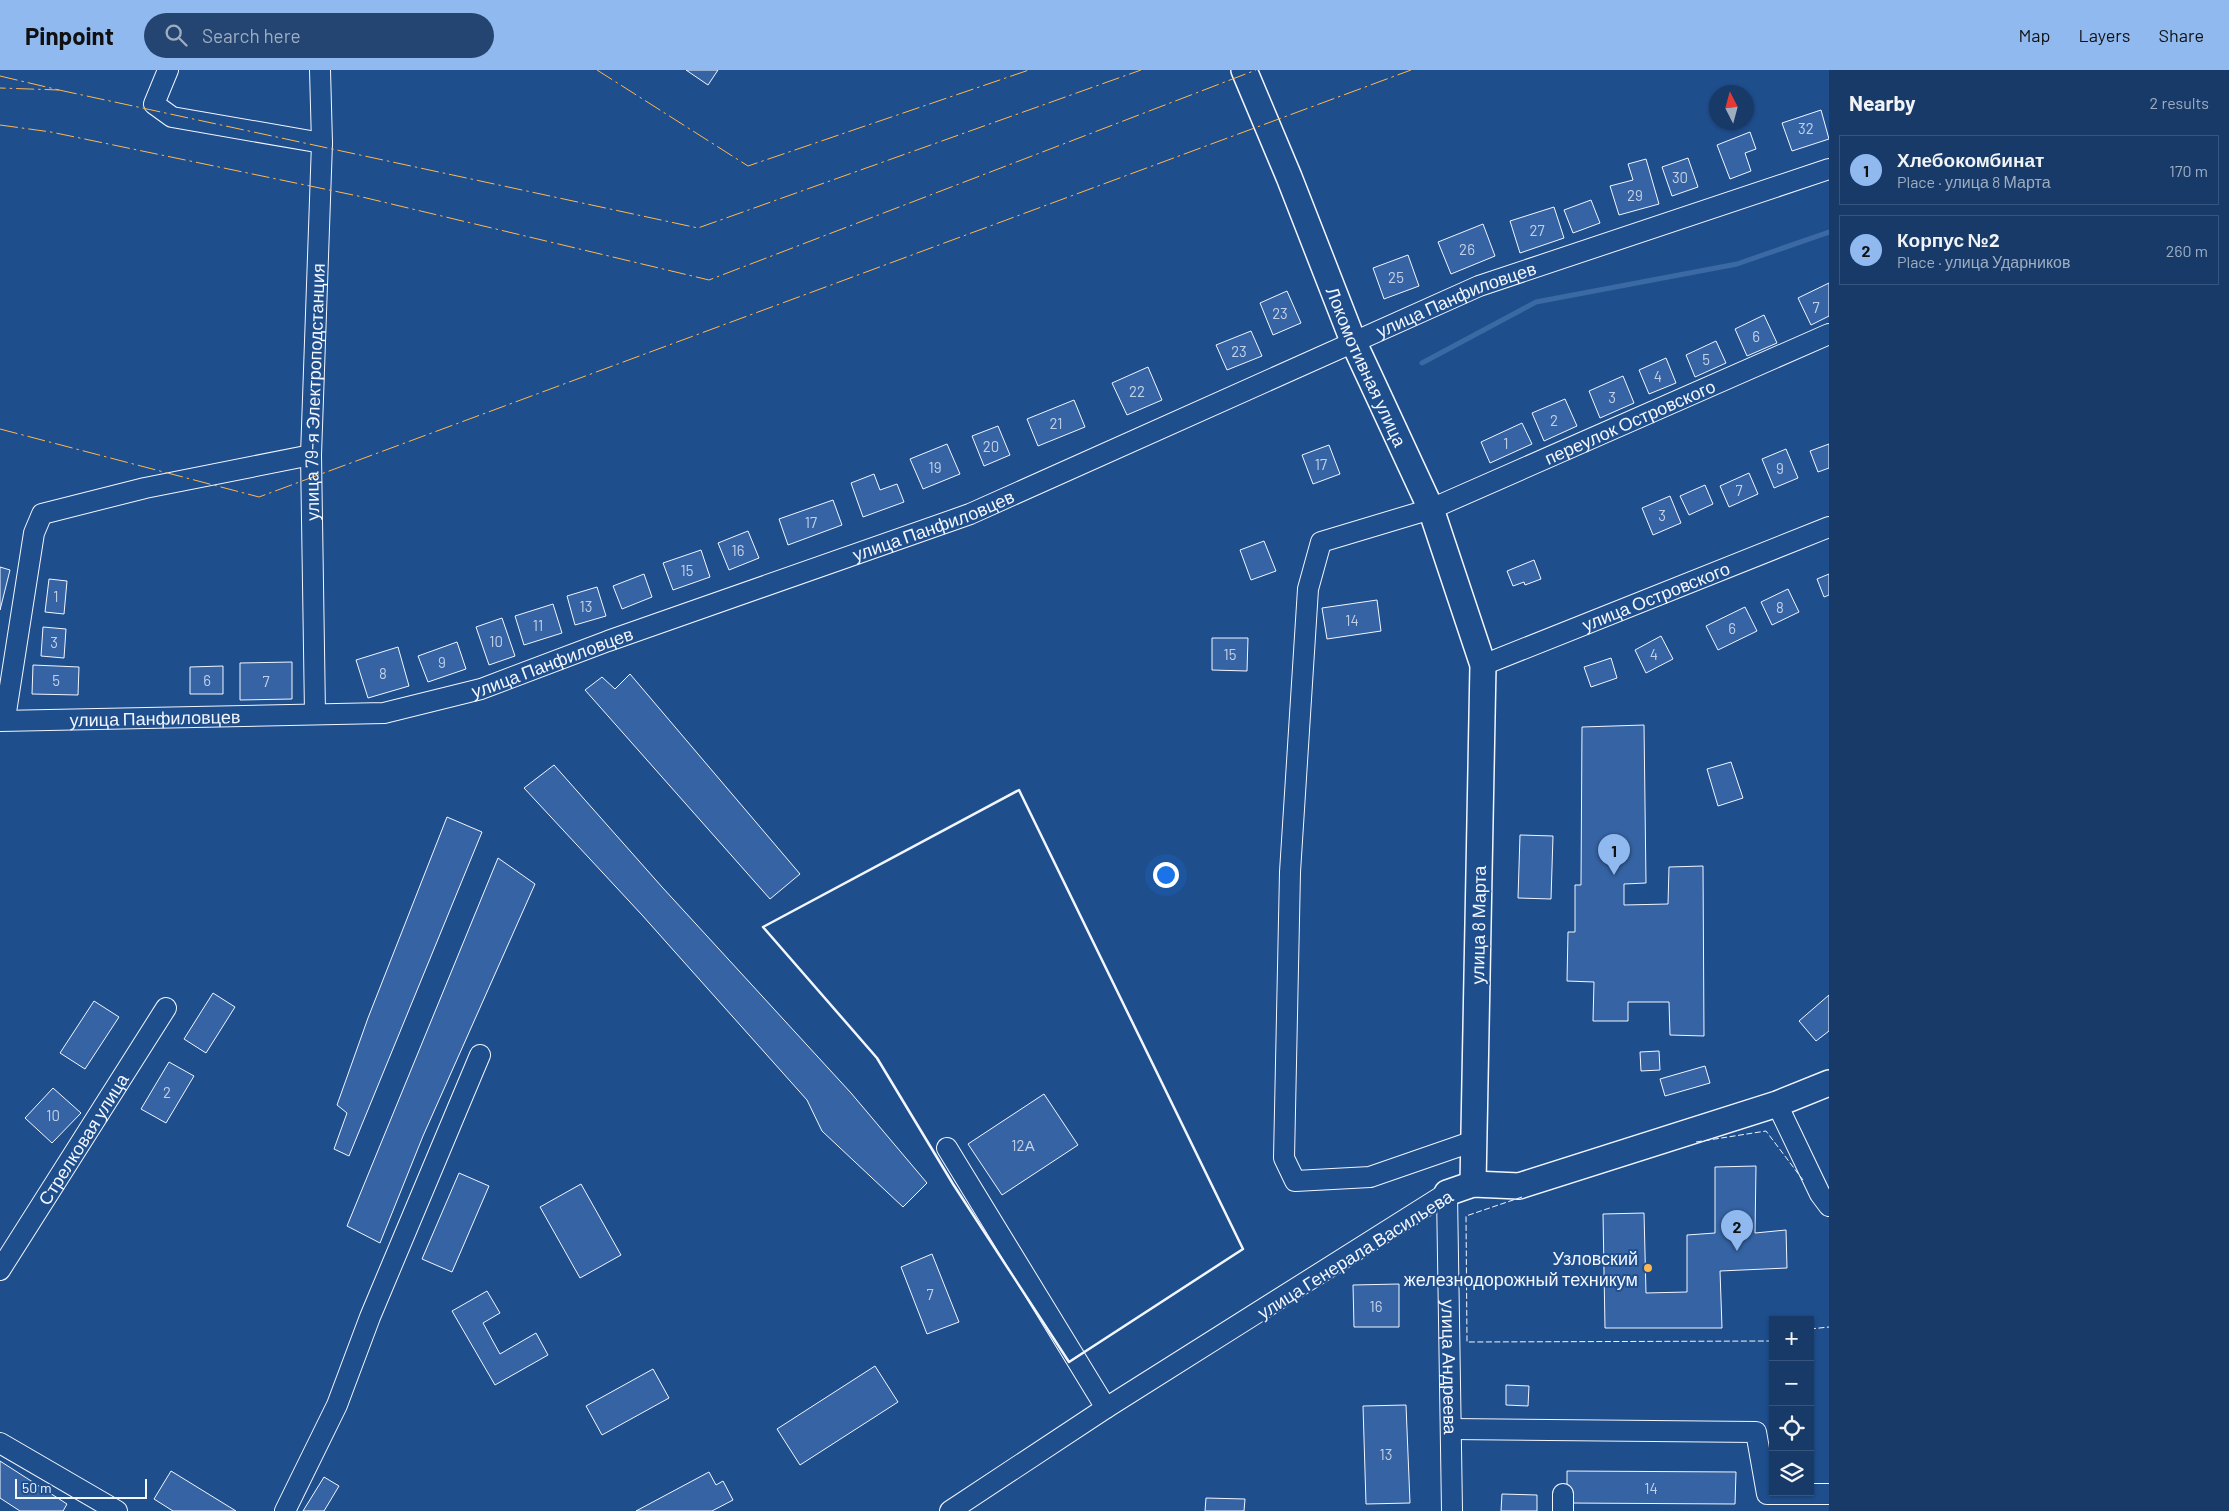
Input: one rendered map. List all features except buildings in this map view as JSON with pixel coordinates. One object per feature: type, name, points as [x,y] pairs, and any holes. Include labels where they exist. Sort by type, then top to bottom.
[{"type":"main road","name":"Локомотивная улица","points":[[1244,70],[1289,177],[1353,341],[1431,509],[1483,665]]},
{"type":"main road","name":"улица 8 Марта","points":[[1473,1184],[1483,665]]},
{"type":"main road","name":"улица Генерала Васильева","points":[[1447,1194],[1473,1184],[1519,1186],[1777,1104],[1829,1083]]},
{"type":"street","points":[[168,70],[154,104],[172,117],[322,143]]},
{"type":"street","name":"улица 79-я Электроподстанция","points":[[315,714],[311,455],[322,143],[320,70]]},
{"type":"street","name":"улица Панфиловцев","points":[[3,717],[384,712],[481,689],[626,635],[970,514],[1479,286],[1829,169]]},
{"type":"street","name":"переулок Островского","points":[[1474,1141],[1370,1177],[1296,1181],[1284,1158],[1290,872],[1308,589],[1321,542],[1431,509],[1829,334]]},
{"type":"street","points":[[3,717],[34,533],[42,514],[145,488],[311,455]]},
{"type":"street","name":"улица Островского","points":[[1483,665],[1829,527]]},
{"type":"street","name":"Стрелковая улица","points":[[0,1270],[166,1008]]},
{"type":"street","points":[[285,1511],[337,1405],[370,1317],[480,1055]]},
{"type":"street","points":[[1777,1104],[1820,1194],[1829,1206]]},
{"type":"street","points":[[946,1148],[1106,1408]]},
{"type":"street","name":"улица Генерала Васильева","points":[[950,1511],[1106,1408],[1447,1194]]},
{"type":"street","name":"улица Андреева","points":[[1447,1194],[1452,1511]]},
{"type":"street","points":[[1452,1429],[1756,1432],[1767,1494],[1829,1494]]},
{"type":"street","points":[[0,1443],[118,1511]]},
{"type":"waterway","points":[[1422,363],[1536,302],[1737,264],[1829,232]]},
{"type":"fence","points":[[1696,1142],[1766,1131],[1803,1180]]},
{"type":"fence","points":[[1522,1197],[1466,1216],[1467,1342],[1769,1341]]},
{"type":"fence","points":[[1814,1329],[1829,1327]]},
{"type":"wall","points":[[1019,790],[1243,1249],[1069,1362],[953,1184],[877,1058],[763,927],[1019,790]]},
{"type":"power","points":[[597,70],[748,166],[1029,70]]},
{"type":"power","points":[[59,90],[698,228],[1141,70]]},
{"type":"power","points":[[0,125],[51,132],[358,196],[709,280],[1256,70]]},
{"type":"power","points":[[0,429],[259,497],[1411,70]]},
{"type":"power","points":[[0,76],[59,90],[0,88]]},
{"type":"place","name":"Хлебокомбинат","points":[[1614,875]]},
{"type":"place","name":"Корпус №2","points":[[1737,1251]]},
{"type":"place","name":"Узловский железнодорожный техникум","points":[[1648,1268]]}]
